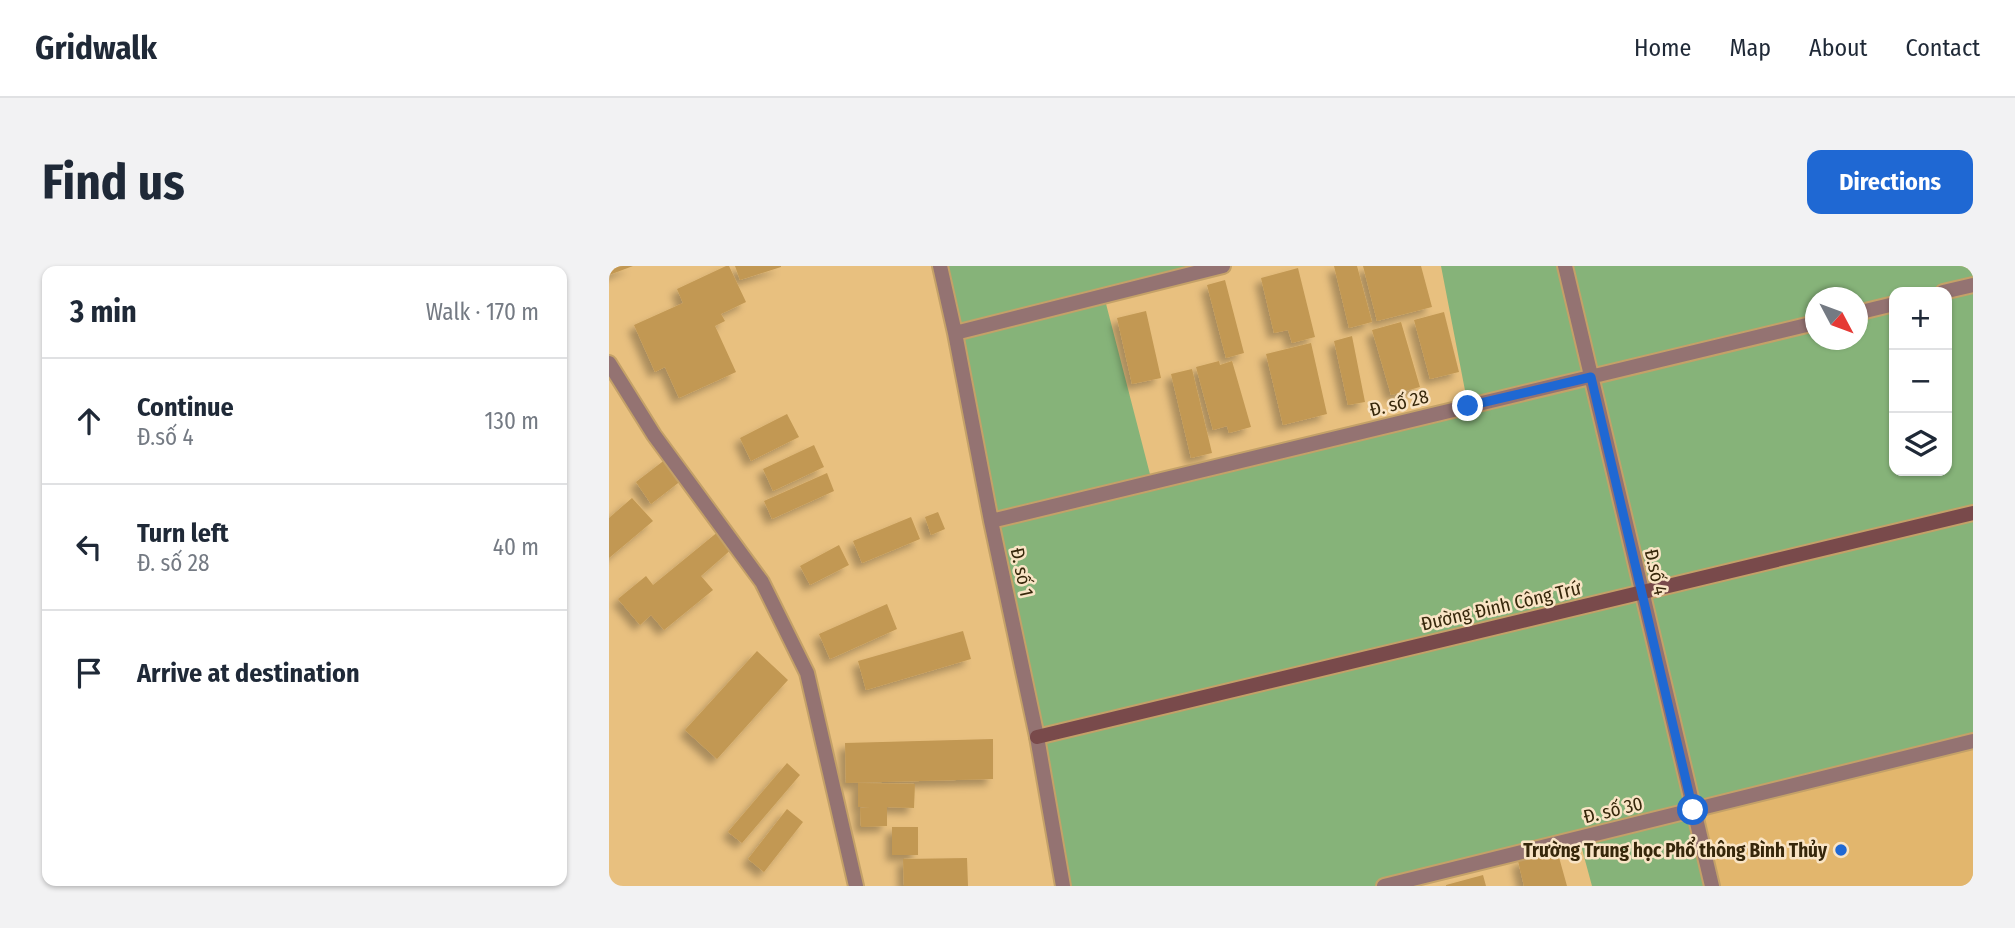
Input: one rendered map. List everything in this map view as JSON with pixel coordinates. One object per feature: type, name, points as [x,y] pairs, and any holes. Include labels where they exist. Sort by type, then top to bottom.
[{"type":"street","name":"Đ. số 1","points":[[940,266],[1037,737],[1063,886]]},
{"type":"street","points":[[955,333],[1223,266]]},
{"type":"street","name":"Đ.số 4","points":[[1565,266],[1712,886]]},
{"type":"street","points":[[1952,290],[1973,285]]},
{"type":"street","points":[[1868,310],[1889,305]]},
{"type":"street","name":"Đ. số 28","points":[[991,521],[1805,325]]},
{"type":"street","points":[[609,363],[654,435],[762,582],[807,673],[856,886]]},
{"type":"street","name":"Đường Đinh Công Trứ","points":[[1037,737],[1973,513]]},
{"type":"street","name":"Đ. số 30","points":[[1384,886],[1973,741]]},
{"type":"shaded area","name":"Trường Trung học Phổ thông Bình Thủy","points":[[1973,749],[1973,886],[1718,886],[1701,815]]},
{"type":"green space","points":[[940,266],[1223,266],[1104,296],[1152,482],[1468,406],[1441,266],[1973,266],[1973,741],[1693,810],[1712,886],[1592,886],[1579,838],[1384,886],[1063,886]]},
{"type":"building","points":[[609,266],[633,266],[609,275]]},
{"type":"building","points":[[729,266],[746,302],[721,314],[725,321],[715,326],[736,372],[679,398],[665,367],[655,372],[634,325],[683,303],[677,289]]},
{"type":"building","points":[[735,266],[781,266],[781,267],[740,280]]},
{"type":"building","points":[[1334,266],[1357,266],[1372,322],[1349,328]]},
{"type":"building","points":[[1363,266],[1421,266],[1432,307],[1377,321]]},
{"type":"building","points":[[1298,268],[1315,337],[1292,343],[1288,330],[1274,333],[1261,278]]},
{"type":"building","points":[[1225,280],[1244,353],[1226,358],[1207,285]]},
{"type":"building","points":[[1146,311],[1161,378],[1132,384],[1117,318]]},
{"type":"building","points":[[1444,312],[1459,372],[1430,379],[1414,320]]},
{"type":"building","points":[[1401,322],[1420,387],[1391,395],[1372,330]]},
{"type":"building","points":[[1352,336],[1365,402],[1348,405],[1334,341]]},
{"type":"building","points":[[1311,343],[1327,414],[1283,425],[1266,354]]},
{"type":"building","points":[[1219,361],[1220,365],[1232,361],[1251,427],[1229,433],[1227,426],[1213,430],[1196,367]]},
{"type":"building","points":[[1192,369],[1212,453],[1191,458],[1171,374]]},
{"type":"building","points":[[787,414],[799,437],[751,461],[740,438]]},
{"type":"building","points":[[814,445],[824,467],[773,491],[763,469]]},
{"type":"building","points":[[666,459],[682,480],[651,504],[636,482]]},
{"type":"building","points":[[827,473],[834,491],[772,519],[764,501]]},
{"type":"building","points":[[632,498],[653,521],[609,558],[609,518]]},
{"type":"building","points":[[938,512],[945,529],[931,535],[925,517]]},
{"type":"building","points":[[911,517],[920,539],[862,563],[853,541]]},
{"type":"building","points":[[719,531],[733,548],[701,576],[713,590],[664,630],[651,615],[640,625],[618,599],[646,576],[653,585]]},
{"type":"building","points":[[839,545],[849,565],[810,585],[800,566]]},
{"type":"building","points":[[887,604],[897,629],[830,659],[819,634]]},
{"type":"building","points":[[963,631],[971,659],[866,690],[858,661]]},
{"type":"building","points":[[757,651],[788,680],[717,759],[685,730]]},
{"type":"building","points":[[993,739],[993,779],[846,783],[845,743]]},
{"type":"building","points":[[787,763],[800,775],[742,843],[728,832]]},
{"type":"building","points":[[858,783],[915,784],[914,808],[887,807],[887,826],[861,827],[860,808],[870,807],[858,807]]},
{"type":"building","points":[[787,809],[803,822],[764,872],[748,859]]},
{"type":"building","points":[[892,827],[918,827],[918,855],[892,855]]},
{"type":"building","points":[[1557,850],[1567,886],[1524,886],[1518,861]]},
{"type":"building","points":[[967,858],[968,886],[904,886],[903,859]]},
{"type":"building","points":[[1483,875],[1486,886],[1446,886],[1446,885]]},
{"type":"place","name":"Trường Trung học Phổ thông Bình Thủy","points":[[1841,850]]},
{"type":"route","points":[[1468,406],[1591,377],[1693,810]]}]
